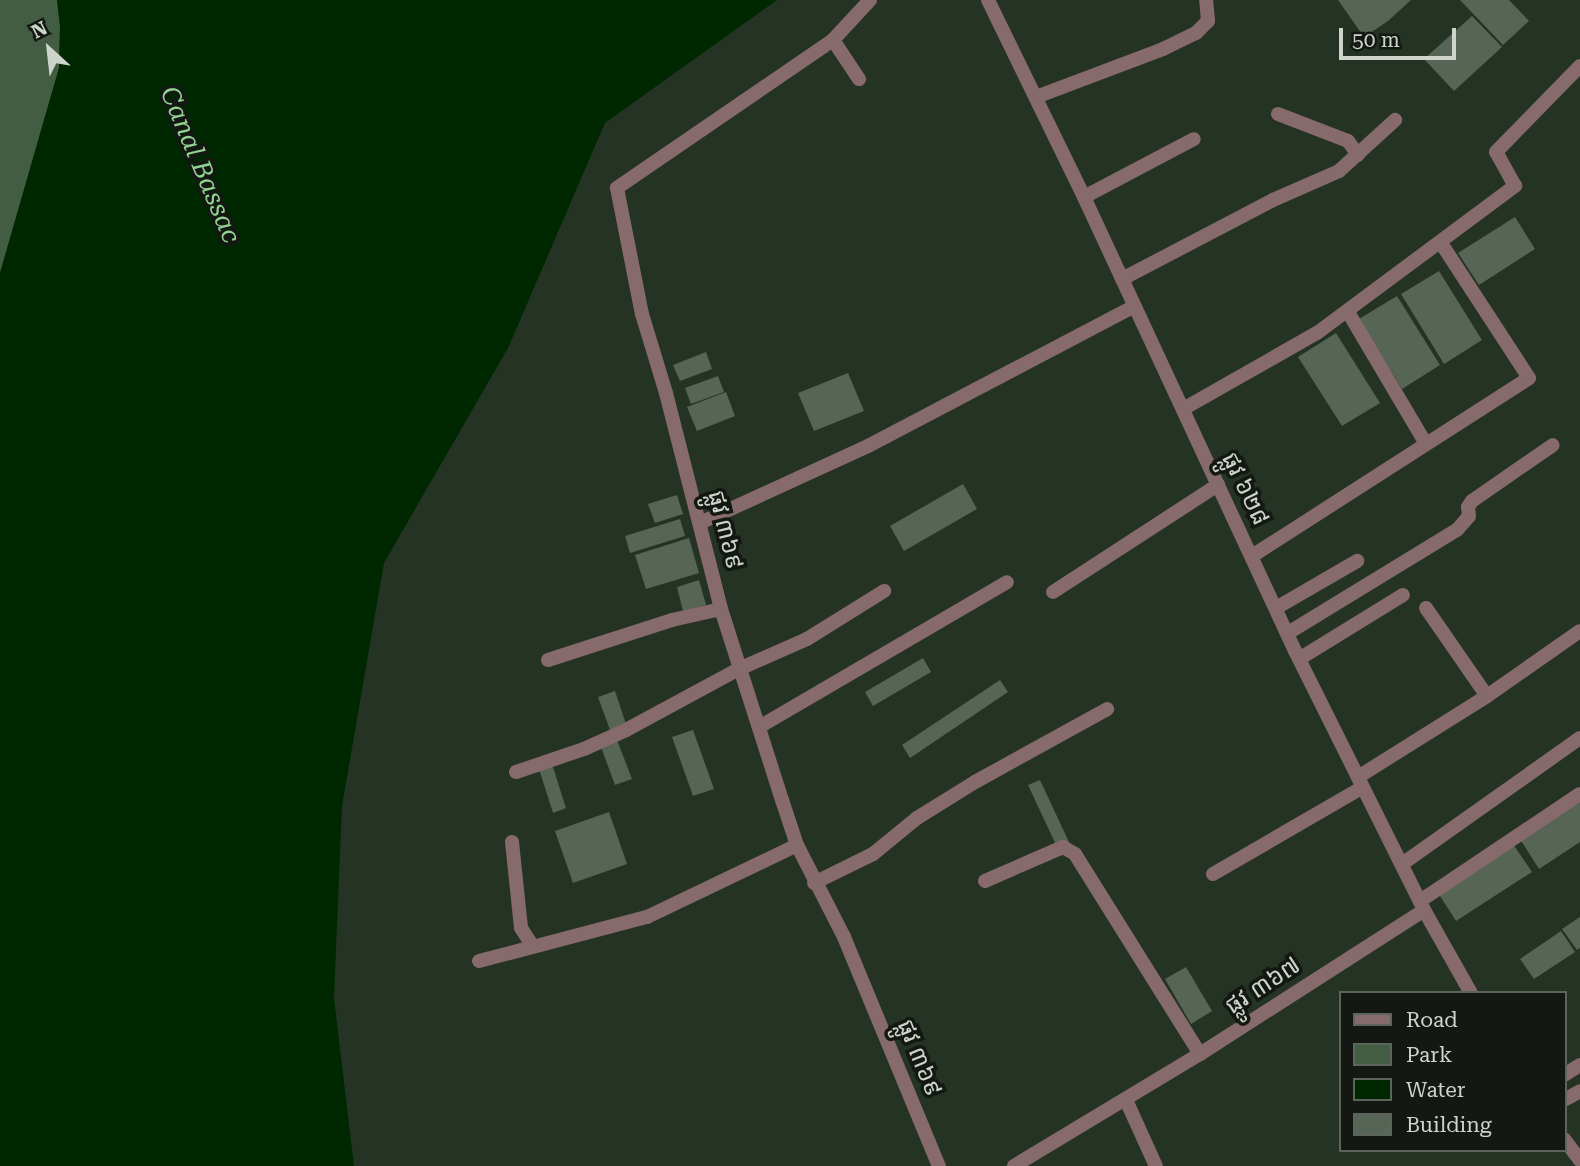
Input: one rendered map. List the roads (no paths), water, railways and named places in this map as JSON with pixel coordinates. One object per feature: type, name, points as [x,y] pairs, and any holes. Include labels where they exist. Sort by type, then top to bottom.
[{"type":"street","name":"ផ្លូវ ៣៦៩","points":[[870,0],[834,40],[617,188],[642,314],[666,393],[739,669],[797,845],[814,883],[844,937],[939,1166]]},
{"type":"street","name":"ផ្លូវ ៦២៨","points":[[988,0],[1084,197],[1299,659],[1422,906],[1470,991]]},
{"type":"street","points":[[1036,97],[1163,49],[1196,33],[1208,21],[1206,0]]},
{"type":"street","points":[[834,40],[859,79]]},
{"type":"street","points":[[1183,409],[1317,333],[1515,186],[1496,152],[1580,66]]},
{"type":"street","points":[[1278,114],[1348,141],[1358,155]]},
{"type":"street","points":[[1122,279],[1273,200],[1339,171],[1395,120]]},
{"type":"street","points":[[1084,197],[1194,139]]},
{"type":"street","points":[[1252,556],[1530,378],[1441,243]]},
{"type":"street","points":[[700,523],[868,446],[1135,306]]},
{"type":"street","points":[[1348,312],[1426,444]]},
{"type":"street","points":[[1288,633],[1458,530],[1469,516],[1468,507],[1472,501],[1553,445]]},
{"type":"street","points":[[1053,592],[1218,485]]},
{"type":"street","points":[[1276,608],[1357,561]]},
{"type":"street","points":[[759,727],[1007,582]]},
{"type":"street","points":[[516,772],[584,749],[626,730],[739,669],[807,639],[884,591]]},
{"type":"street","points":[[1299,659],[1404,595]]},
{"type":"street","points":[[1426,608],[1487,696]]},
{"type":"street","points":[[548,660],[672,620],[721,609]]},
{"type":"street","points":[[1213,874],[1361,782],[1580,631]]},
{"type":"street","points":[[814,883],[873,854],[937,804],[1107,709]]},
{"type":"street","points":[[1402,864],[1580,738]]},
{"type":"street","name":"ផ្លូវ ៣៦៧","points":[[1014,1166],[1200,1054],[1422,906],[1580,794]]},
{"type":"street","points":[[512,842],[521,928],[532,946]]},
{"type":"street","points":[[479,961],[648,917],[797,845]]},
{"type":"street","points":[[985,881],[1063,847],[1075,854],[1200,1054]]},
{"type":"street","points":[[1126,1100],[1156,1166]]},
{"type":"street","points":[[1566,1142],[1580,1160]]},
{"type":"water","name":"Canal Bassac","points":[[57,0],[777,0],[605,123],[508,348],[384,563],[342,806],[334,998],[354,1166],[0,1166],[0,273],[59,68],[60,26]]}]
